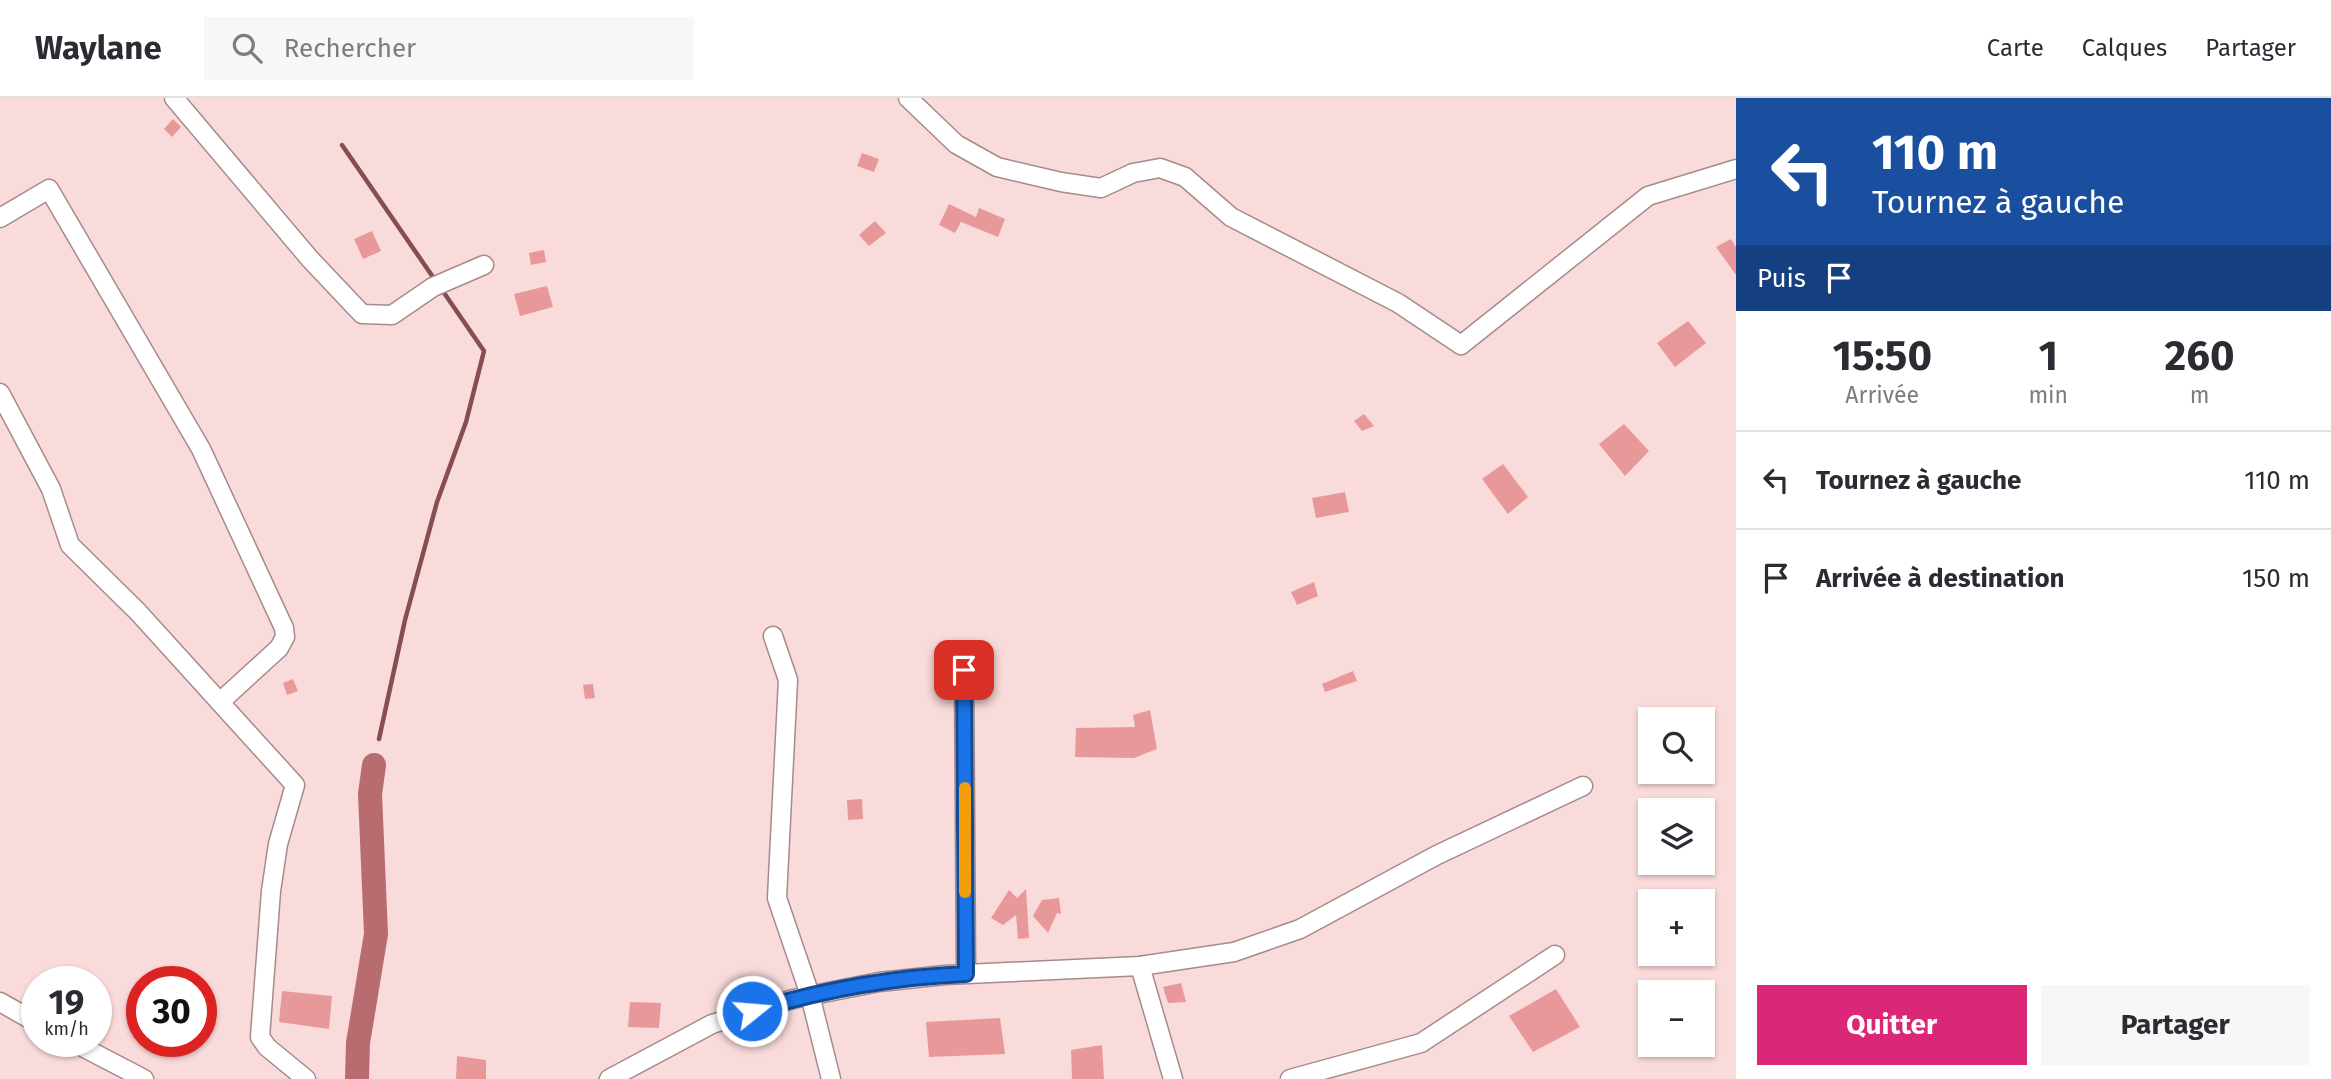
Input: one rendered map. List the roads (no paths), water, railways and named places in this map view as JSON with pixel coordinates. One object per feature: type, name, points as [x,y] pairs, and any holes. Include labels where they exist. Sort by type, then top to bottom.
[{"type":"street","points":[[174,98],[310,259],[362,314],[392,315],[438,285],[484,265]]},
{"type":"street","points":[[908,98],[956,144],[997,167],[1101,188],[1133,173],[1160,168],[1185,177],[1231,217],[1398,303],[1461,345],[1648,196],[1736,169]]},
{"type":"street","points":[[0,218],[49,189],[201,449],[284,628],[285,637],[279,648],[220,702]]},
{"type":"street","points":[[0,393],[51,489],[70,545],[138,612],[295,785],[278,844],[271,891],[260,1037],[267,1047],[306,1079]]},
{"type":"street","points":[[773,636],[788,680],[777,898],[810,995],[831,1079]]},
{"type":"street","points":[[964,670],[966,974]]},
{"type":"street","points":[[609,1079],[712,1024],[810,995],[879,982],[966,974],[1140,966],[1234,952],[1300,929],[1437,855],[1583,786]]},
{"type":"street","points":[[1290,1079],[1421,1043],[1555,955]]},
{"type":"street","points":[[1140,966],[1173,1079]]},
{"type":"street","points":[[0,1002],[21,1014]]},
{"type":"street","points":[[102,1057],[144,1079]]},
{"type":"waterway","points":[[342,145],[435,280]]},
{"type":"waterway","points":[[379,739],[405,620],[437,502],[466,422],[484,351],[440,287]]},
{"type":"waterway","points":[[357,1079],[358,1043],[376,934],[370,794],[374,765]]}]
